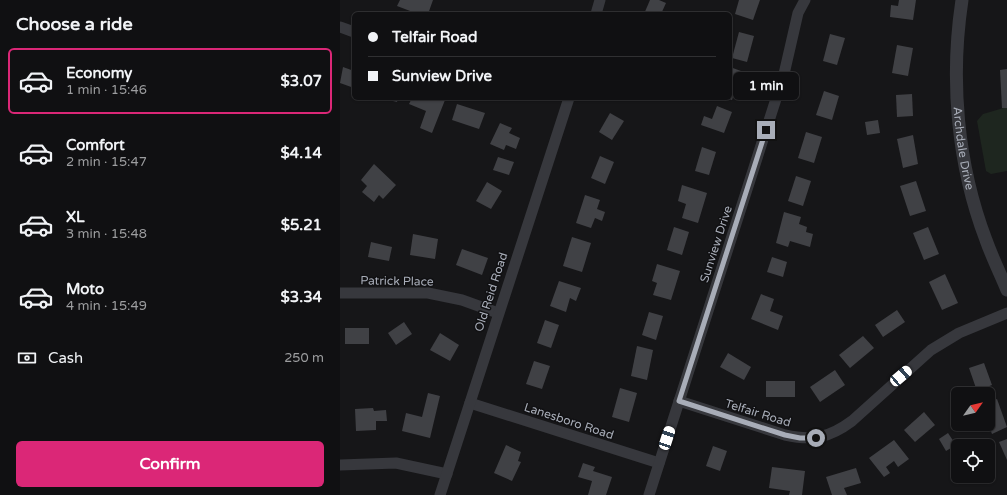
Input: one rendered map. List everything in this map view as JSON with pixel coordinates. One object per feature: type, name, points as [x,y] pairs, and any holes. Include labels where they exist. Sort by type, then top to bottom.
[{"type":"street","points":[[597,12],[600,0]]},
{"type":"street","name":"Sunview Drive","points":[[649,495],[784,74],[798,13],[805,0]]},
{"type":"street","name":"Archdale Drive","points":[[962,0],[957,66],[961,136],[974,204],[986,239],[1007,290]]},
{"type":"street","points":[[340,28],[352,31]]},
{"type":"street","name":"Old Reid Road","points":[[440,495],[566,100]]},
{"type":"street","name":"Patrick Place","points":[[340,293],[428,293],[462,300],[498,314]]},
{"type":"street","name":"Telfair Road","points":[[679,401],[785,435],[800,438],[824,436],[840,430],[852,421],[931,350],[954,336],[1007,313]]},
{"type":"street","name":"Lanesboro Road","points":[[470,403],[659,463]]},
{"type":"street","points":[[340,465],[396,463],[417,466],[447,474]]},
{"type":"shaded area","points":[[1007,107],[1007,171],[991,174],[986,171],[977,121],[983,114]]},
{"type":"building","points":[[400,0],[433,0],[429,12],[413,12],[397,6]]},
{"type":"building","points":[[650,0],[659,0],[666,3],[662,12],[645,12]]},
{"type":"building","points":[[739,0],[760,0],[753,20],[735,14]]},
{"type":"building","points":[[899,0],[916,0],[913,20],[890,17],[891,5],[898,6]]},
{"type":"building","points":[[739,32],[754,36],[747,62],[732,58]]},
{"type":"building","points":[[830,34],[845,38],[837,65],[823,61]]},
{"type":"building","points":[[897,45],[913,48],[908,76],[892,73]]},
{"type":"building","points":[[343,67],[352,70],[352,87],[340,83]]},
{"type":"building","points":[[732,68],[741,71],[732,100]]},
{"type":"building","points":[[1007,69],[1007,108],[1002,108],[1000,70]]},
{"type":"building","points":[[824,91],[839,96],[832,120],[816,115]]},
{"type":"building","points":[[912,94],[913,116],[897,117],[896,95]]},
{"type":"building","points":[[411,100],[445,100],[432,133],[420,128],[426,111],[409,104]]},
{"type":"building","points":[[457,104],[485,113],[479,129],[452,120]]},
{"type":"building","points":[[717,106],[732,112],[724,133],[701,125],[704,116],[712,119]]},
{"type":"building","points":[[610,113],[624,121],[612,140],[599,132]]},
{"type":"building","points":[[878,120],[880,133],[867,135],[865,122]]},
{"type":"building","points":[[500,123],[512,128],[509,133],[520,138],[516,149],[506,145],[504,150],[490,144]]},
{"type":"building","points":[[806,132],[822,137],[814,163],[798,158]]},
{"type":"building","points":[[913,135],[918,164],[903,168],[897,139]]},
{"type":"building","points":[[702,147],[716,152],[709,175],[695,171]]},
{"type":"building","points":[[600,156],[614,162],[605,184],[591,178]]},
{"type":"building","points":[[498,157],[514,162],[509,175],[493,170]]},
{"type":"building","points":[[374,164],[396,185],[383,199],[379,195],[374,202],[362,192],[367,186],[361,180]]},
{"type":"building","points":[[796,176],[811,181],[803,206],[788,201]]},
{"type":"building","points":[[916,181],[926,211],[910,216],[900,186]]},
{"type":"building","points":[[487,182],[502,191],[491,209],[476,201]]},
{"type":"building","points":[[682,185],[707,193],[698,223],[682,218],[686,204],[678,201]]},
{"type":"building","points":[[585,195],[600,200],[597,209],[605,212],[602,221],[595,218],[591,228],[576,223]]},
{"type":"building","points":[[784,212],[801,217],[799,224],[807,227],[806,232],[813,234],[810,247],[790,241],[788,247],[776,243]]},
{"type":"building","points":[[674,227],[689,232],[682,255],[667,250]]},
{"type":"building","points":[[928,227],[939,254],[924,260],[913,233]]},
{"type":"building","points":[[413,234],[438,239],[435,259],[410,255]]},
{"type":"building","points":[[572,237],[591,243],[582,272],[563,266]]},
{"type":"building","points":[[371,242],[392,247],[389,261],[368,257]]},
{"type":"building","points":[[462,249],[488,258],[482,275],[456,265]]},
{"type":"building","points":[[772,257],[787,262],[783,277],[767,272]]},
{"type":"building","points":[[657,264],[680,271],[671,300],[653,295],[657,283],[652,281]]},
{"type":"building","points":[[945,274],[958,303],[942,310],[929,282]]},
{"type":"building","points":[[559,281],[581,288],[576,301],[570,298],[566,312],[550,306]]},
{"type":"building","points":[[761,294],[774,299],[770,311],[783,316],[778,330],[751,319]]},
{"type":"building","points":[[897,310],[905,322],[883,337],[875,325]]},
{"type":"building","points":[[649,312],[663,316],[656,340],[642,335]]},
{"type":"building","points":[[545,320],[559,325],[551,348],[537,343]]},
{"type":"building","points":[[404,322],[412,334],[396,345],[388,333]]},
{"type":"building","points":[[345,328],[369,328],[369,344],[345,344]]},
{"type":"building","points":[[440,333],[459,345],[450,361],[430,350]]},
{"type":"building","points":[[863,336],[874,348],[850,368],[839,355]]},
{"type":"building","points":[[637,346],[653,350],[647,380],[631,376]]},
{"type":"building","points":[[728,353],[751,367],[744,380],[720,367]]},
{"type":"building","points":[[534,361],[550,366],[542,389],[526,384]]},
{"type":"building","points":[[984,363],[992,385],[987,387],[976,387],[969,368]]},
{"type":"building","points":[[835,370],[845,385],[820,402],[810,387]]},
{"type":"building","points":[[766,381],[795,381],[795,397],[766,397]]},
{"type":"building","points":[[620,388],[637,393],[629,422],[612,417]]},
{"type":"building","points":[[428,393],[440,396],[430,438],[402,431],[406,413],[422,417]]},
{"type":"building","points":[[997,399],[1007,427],[992,434],[991,431],[995,431],[995,400]]},
{"type":"building","points":[[373,408],[374,411],[386,410],[387,421],[376,421],[376,430],[356,431],[355,409]]},
{"type":"building","points":[[924,412],[935,425],[915,442],[904,430]]},
{"type":"building","points":[[948,433],[952,439],[951,448],[946,451],[939,439]]},
{"type":"building","points":[[1007,439],[1007,460],[999,442]]},
{"type":"building","points":[[894,440],[909,459],[898,467],[894,461],[886,467],[890,473],[884,477],[869,458]]},
{"type":"building","points":[[506,445],[521,452],[518,461],[521,462],[512,481],[494,473]]},
{"type":"building","points":[[713,446],[727,451],[720,471],[706,466]]},
{"type":"building","points":[[583,463],[595,467],[593,471],[612,477],[606,495],[588,495],[592,481],[578,477]]},
{"type":"building","points":[[772,467],[805,471],[802,495],[789,495],[790,491],[769,488]]},
{"type":"building","points":[[856,468],[861,483],[844,488],[847,495],[832,495],[826,477]]},
{"type":"route","points":[[766,130],[679,401],[785,435],[800,438],[816,438]]}]
